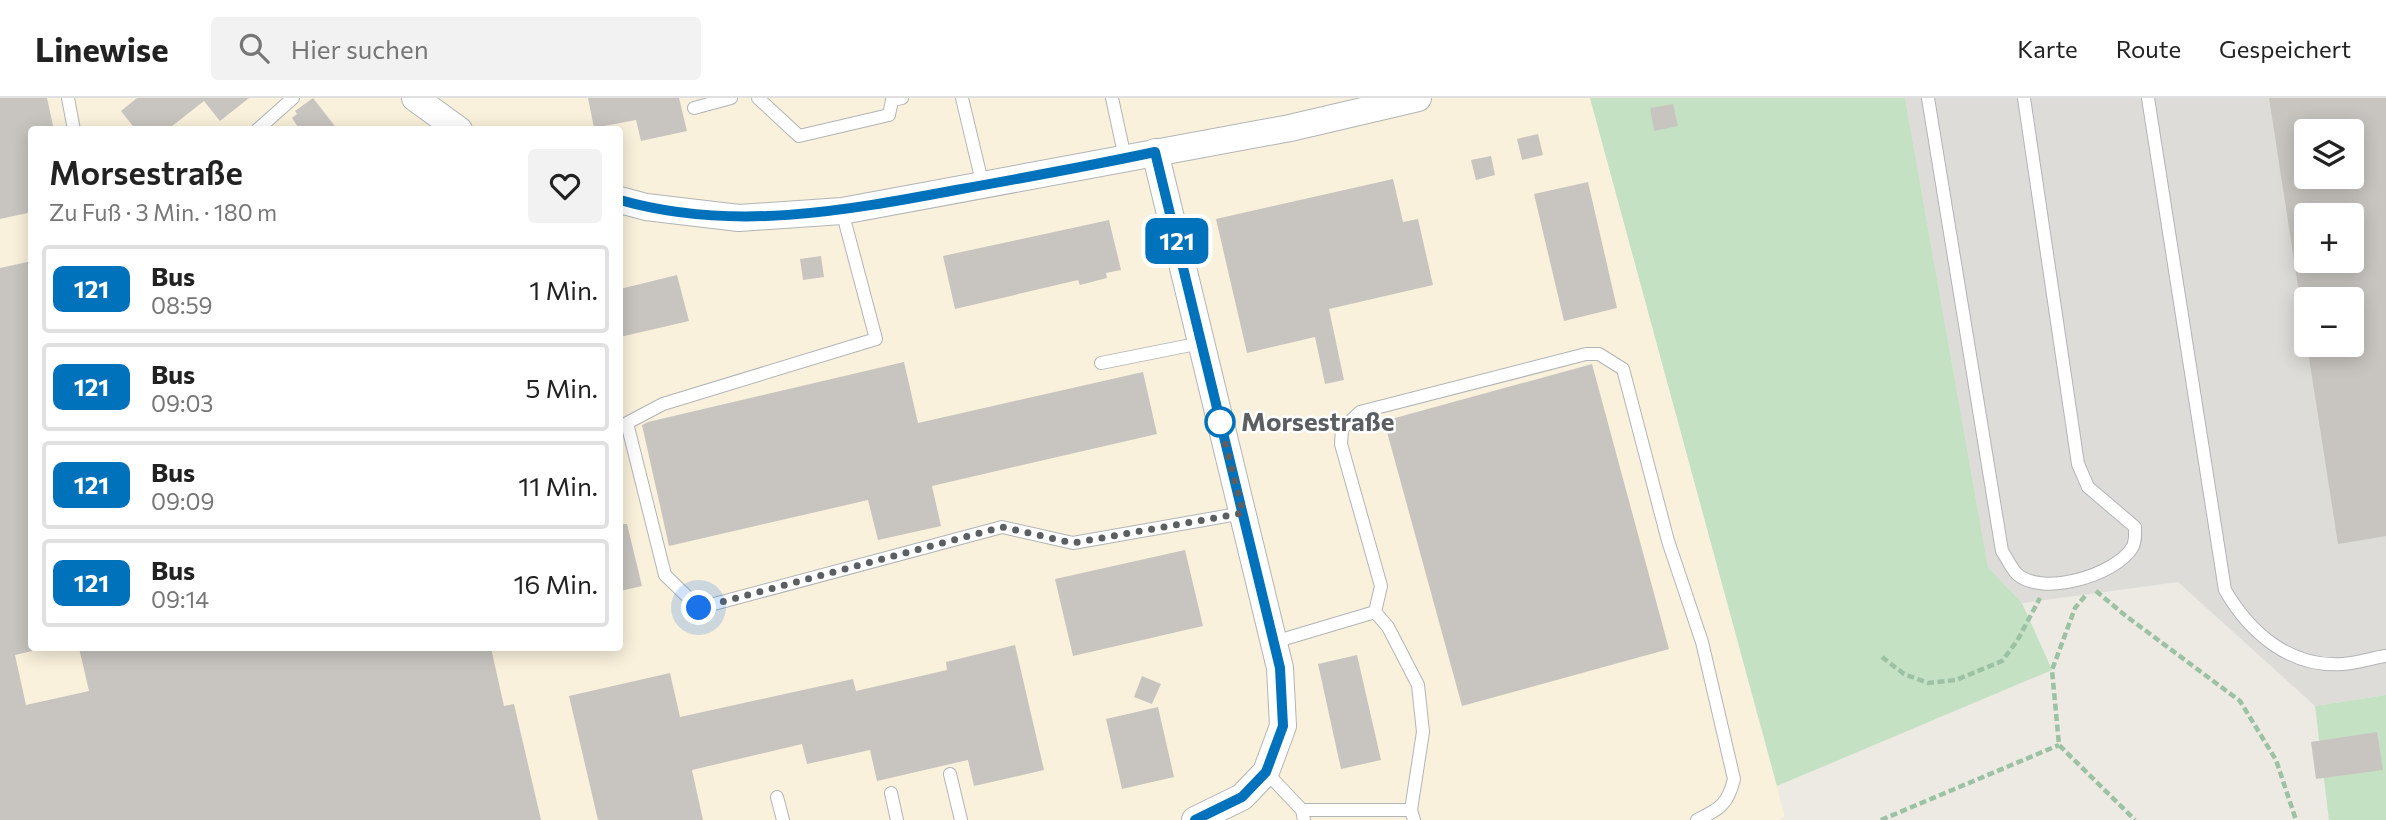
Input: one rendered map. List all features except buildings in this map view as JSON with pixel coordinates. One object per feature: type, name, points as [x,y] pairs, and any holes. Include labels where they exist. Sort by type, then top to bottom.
[{"type":"street","points":[[415,98],[454,126]]},
{"type":"street","points":[[623,201],[646,207],[738,218],[842,211],[1290,128],[1418,98]]},
{"type":"street","points":[[1155,152],[1280,668],[1283,726],[1266,772],[1242,797],[1195,820]]},
{"type":"lane","points":[[68,98],[73,126]]},
{"type":"lane","points":[[262,126],[293,98]]},
{"type":"lane","points":[[695,108],[730,98]]},
{"type":"lane","points":[[758,98],[799,136],[889,115],[892,100],[902,98]]},
{"type":"lane","points":[[962,98],[983,186]]},
{"type":"lane","points":[[1112,98],[1125,158]]},
{"type":"lane","points":[[1928,98],[2002,551],[2018,575],[2045,585],[2083,579],[2119,564],[2134,546],[2135,527],[2088,487],[2078,464],[2024,98]]},
{"type":"lane","points":[[2148,98],[2225,590],[2236,610],[2267,642],[2306,662],[2342,664],[2386,656]]},
{"type":"lane","points":[[842,211],[876,340],[663,404],[627,423],[666,575],[699,608],[1002,527],[1073,543],[1243,513]]},
{"type":"lane","points":[[1101,363],[1201,343]]},
{"type":"lane","points":[[1375,612],[1381,586],[1341,444],[1342,429],[1360,412],[1586,354],[1599,354],[1623,369],[1668,541],[1702,642],[1734,779],[1730,797],[1713,813],[1697,820]]},
{"type":"lane","points":[[1274,642],[1375,612]]},
{"type":"lane","points":[[1266,772],[1303,815],[1412,815],[1423,732],[1418,685],[1388,626],[1375,612]]},
{"type":"lane","points":[[950,774],[961,820]]},
{"type":"lane","points":[[891,793],[897,820]]},
{"type":"lane","points":[[777,797],[783,820]]},
{"type":"path","points":[[1882,657],[1904,674],[1928,683],[1956,680],[1978,672],[2001,661],[2017,641],[2045,585]]},
{"type":"path","points":[[2135,820],[2059,745],[2052,670],[2075,608],[2092,587],[2126,616],[2240,701],[2276,760],[2296,820]]},
{"type":"path","points":[[1881,820],[2059,745]]},
{"type":"shaded area","points":[[0,98],[1590,98],[1785,817],[1778,820],[0,820]]},
{"type":"shaded area","points":[[1905,98],[2386,98],[2386,695],[2315,706],[2178,582],[2022,603],[1988,567]]},
{"type":"green space","points":[[1590,98],[1905,98],[1988,567],[2022,603],[2052,670],[1777,786]]},
{"type":"green space","points":[[2386,695],[2386,820],[2329,820],[2315,706]]},
{"type":"bus line","name":"121","points":[[623,201],[646,207],[738,218],[842,211],[1155,152],[1280,668],[1283,712],[1283,726],[1266,772],[1242,797],[1195,820]]},
{"type":"place","name":"Morsestraße","points":[[1220,422]]},
{"type":"route","points":[[699,608],[1002,527],[1073,543],[1243,513],[1220,422]]}]
